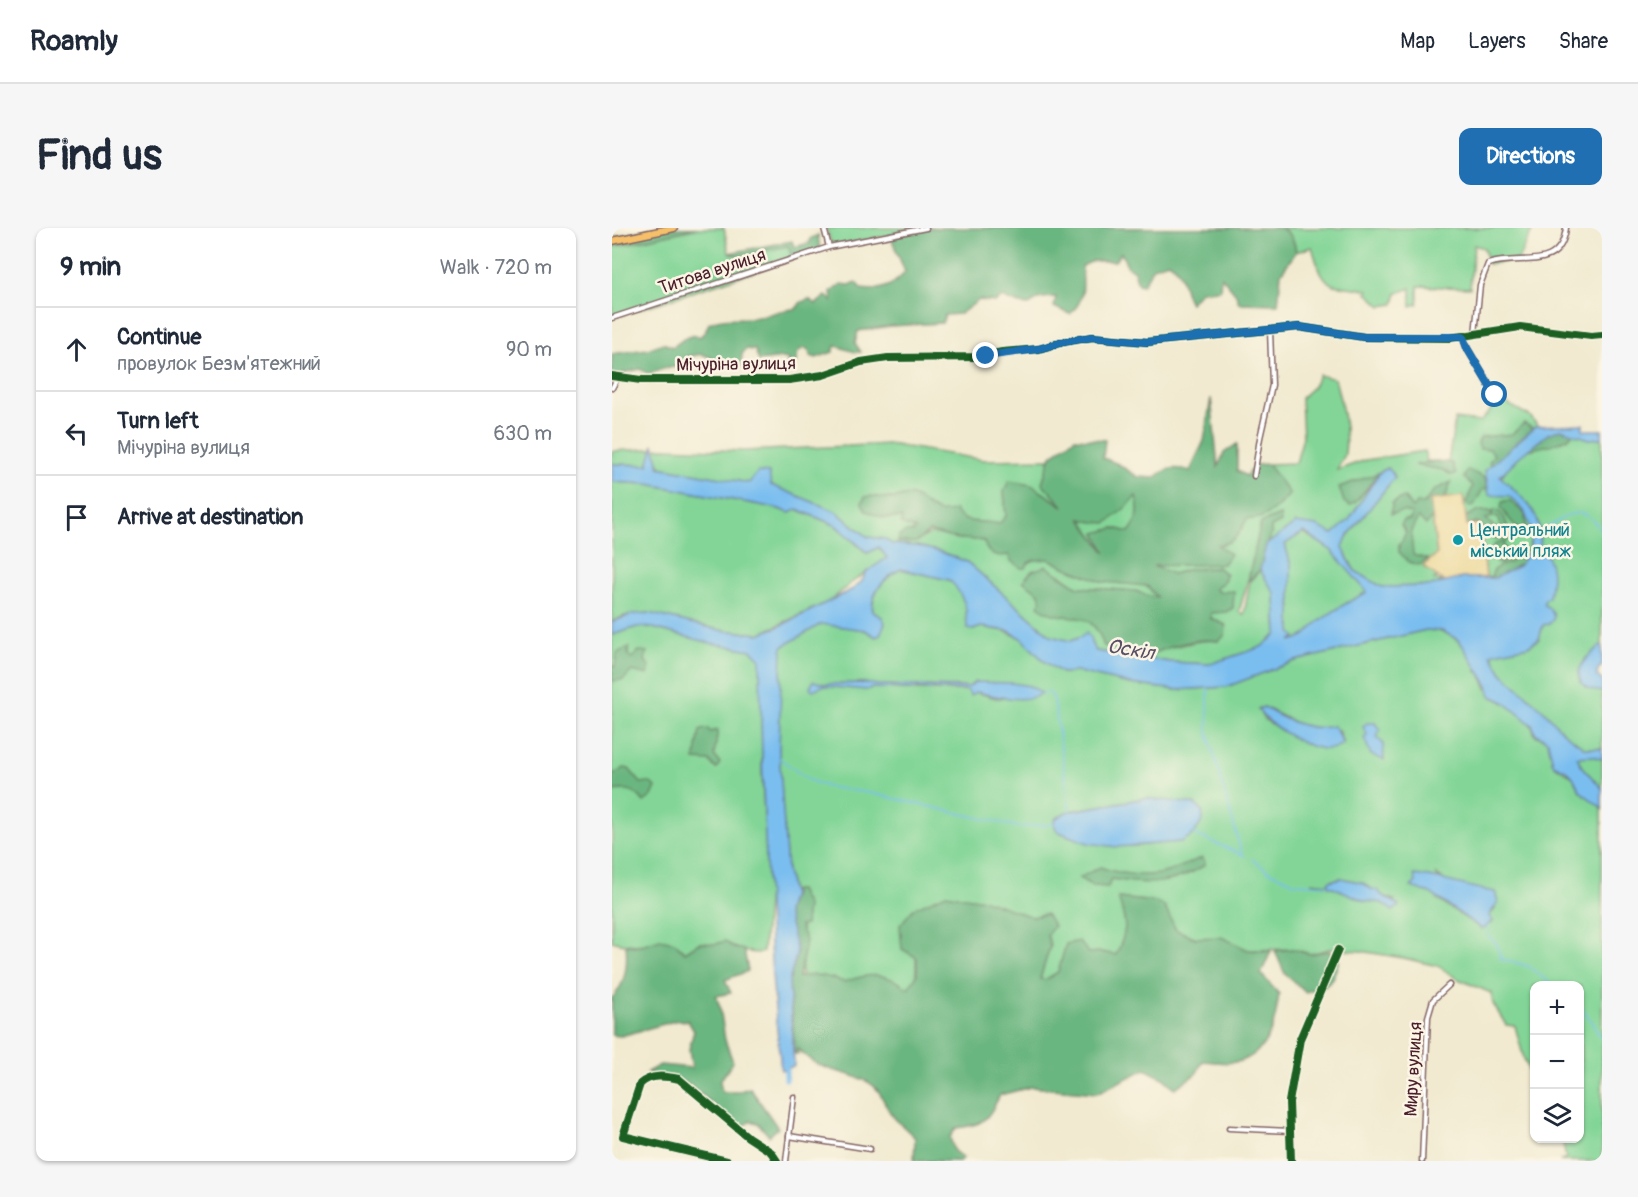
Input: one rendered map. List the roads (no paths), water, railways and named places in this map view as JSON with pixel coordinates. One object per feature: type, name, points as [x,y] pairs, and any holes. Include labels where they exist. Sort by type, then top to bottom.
[{"type":"main road","points":[[612,241],[674,228]]},
{"type":"street","points":[[824,228],[829,247]]},
{"type":"street","name":"Титова вулиця","points":[[612,318],[829,247],[926,228]]},
{"type":"street","points":[[1475,334],[1480,285],[1488,264],[1496,261],[1544,259],[1557,252],[1564,241],[1566,228]]},
{"type":"street","name":"Мічуріна вулиця","points":[[612,376],[652,380],[789,380],[823,375],[861,362],[888,358],[980,357],[1002,352],[1038,349],[1092,337],[1147,342],[1299,327],[1364,337],[1463,337],[1520,327],[1591,336],[1602,335]]},
{"type":"street","points":[[1254,476],[1272,385],[1269,330]]},
{"type":"street","points":[[1463,337],[1467,348],[1495,395]]},
{"type":"street","points":[[612,388],[618,377]]},
{"type":"street","points":[[1291,1161],[1291,1083],[1300,1040],[1338,950]]},
{"type":"street","name":"Миру вулиця","points":[[1422,1161],[1428,1017],[1433,1000],[1449,985]]},
{"type":"street","points":[[728,1161],[623,1136],[640,1084],[646,1078],[667,1076],[679,1079],[748,1137],[771,1152],[777,1161]]},
{"type":"street","points":[[786,1161],[795,1097]]},
{"type":"street","points":[[1229,1128],[1290,1131]]},
{"type":"street","points":[[789,1136],[870,1149]]},
{"type":"water","points":[[1583,424],[1583,430],[1602,430],[1602,438],[1589,439],[1561,429],[1548,434],[1500,476],[1525,500],[1535,514],[1540,534],[1540,548],[1545,553],[1552,571],[1549,597],[1544,601],[1544,605],[1554,615],[1549,624],[1543,625],[1539,639],[1528,646],[1491,654],[1502,673],[1544,711],[1563,732],[1585,748],[1602,748],[1602,759],[1592,756],[1577,757],[1582,767],[1602,788],[1602,808],[1580,791],[1573,777],[1566,770],[1553,764],[1548,741],[1536,734],[1532,725],[1504,702],[1491,696],[1488,686],[1459,640],[1442,631],[1426,630],[1295,661],[1226,687],[1176,690],[1130,684],[1079,672],[1062,673],[1045,662],[1021,638],[1009,631],[981,627],[968,629],[964,602],[949,580],[901,569],[884,581],[873,599],[873,612],[882,617],[885,623],[880,635],[876,637],[865,630],[821,624],[782,647],[779,750],[787,871],[792,894],[787,912],[797,952],[789,982],[794,1066],[781,1070],[768,907],[760,659],[751,650],[710,643],[653,628],[637,627],[612,635],[612,622],[633,614],[649,613],[720,630],[759,634],[780,626],[853,589],[862,581],[866,572],[887,558],[879,547],[868,553],[835,525],[797,509],[790,513],[776,508],[648,484],[612,482],[612,464],[648,465],[654,444],[659,467],[749,483],[758,472],[769,473],[771,485],[835,511],[868,537],[885,539],[892,544],[917,546],[941,552],[967,562],[1051,636],[1070,641],[1086,633],[1096,651],[1170,662],[1210,664],[1261,647],[1277,634],[1275,594],[1260,570],[1266,545],[1296,523],[1317,526],[1333,534],[1349,520],[1380,472],[1388,468],[1395,477],[1347,537],[1343,547],[1355,571],[1382,587],[1430,586],[1462,578],[1495,578],[1519,566],[1530,549],[1531,529],[1524,511],[1509,496],[1489,495],[1485,470],[1536,426]],"holes":[[[1304,532],[1331,550],[1367,592],[1327,616],[1305,635],[1290,641],[1296,637],[1291,632],[1291,566],[1285,544]]]},
{"type":"water","points":[[1602,645],[1602,666],[1598,669],[1597,676],[1602,680],[1602,692],[1588,688],[1582,683],[1579,671],[1586,659]]},
{"type":"water","points":[[813,681],[825,684],[863,683],[954,687],[969,687],[975,682],[1012,683],[1030,686],[1042,693],[1020,699],[976,692],[971,696],[967,690],[872,688],[866,690],[823,686],[813,690],[810,688]]},
{"type":"water","points":[[1264,707],[1288,720],[1307,726],[1334,726],[1343,744],[1332,749],[1321,749],[1301,742],[1280,730],[1263,716],[1258,709]]},
{"type":"water","points":[[1367,723],[1375,723],[1380,730],[1377,738],[1383,743],[1384,760],[1371,755],[1364,738],[1367,735],[1363,727]]},
{"type":"water","points":[[1146,798],[1194,804],[1202,810],[1203,820],[1194,834],[1181,842],[1117,847],[1088,843],[1057,831],[1054,824],[1055,819],[1066,812]]},
{"type":"water","points":[[1414,875],[1495,892],[1498,902],[1489,916],[1493,921],[1482,929],[1430,893],[1411,887],[1416,882]]},
{"type":"water","points":[[1341,878],[1363,883],[1399,906],[1393,911],[1382,903],[1365,901],[1328,885],[1329,881]]},
{"type":"waterway","points":[[1540,532],[1565,517],[1580,513],[1594,522],[1602,532]]},
{"type":"waterway","points":[[1208,688],[1208,733],[1242,854]]},
{"type":"waterway","points":[[1042,693],[1050,693],[1054,699],[1070,811]]},
{"type":"waterway","points":[[779,758],[809,780],[828,787],[870,793],[1019,827],[1054,824]]},
{"type":"waterway","points":[[1194,834],[1245,856]]},
{"type":"waterway","points":[[1252,859],[1268,871],[1295,883],[1328,885]]},
{"type":"waterway","points":[[1487,925],[1488,936],[1497,944],[1501,959],[1528,966],[1548,981]]},
{"type":"waterway","points":[[1584,1010],[1602,1039]]},
{"type":"waterway","points":[[786,1063],[786,1079]]},
{"type":"place","name":"Центральний міський пляж","points":[[1458,540]]},
{"type":"water label","name":"Оскіл","points":[[1131,649]]}]
